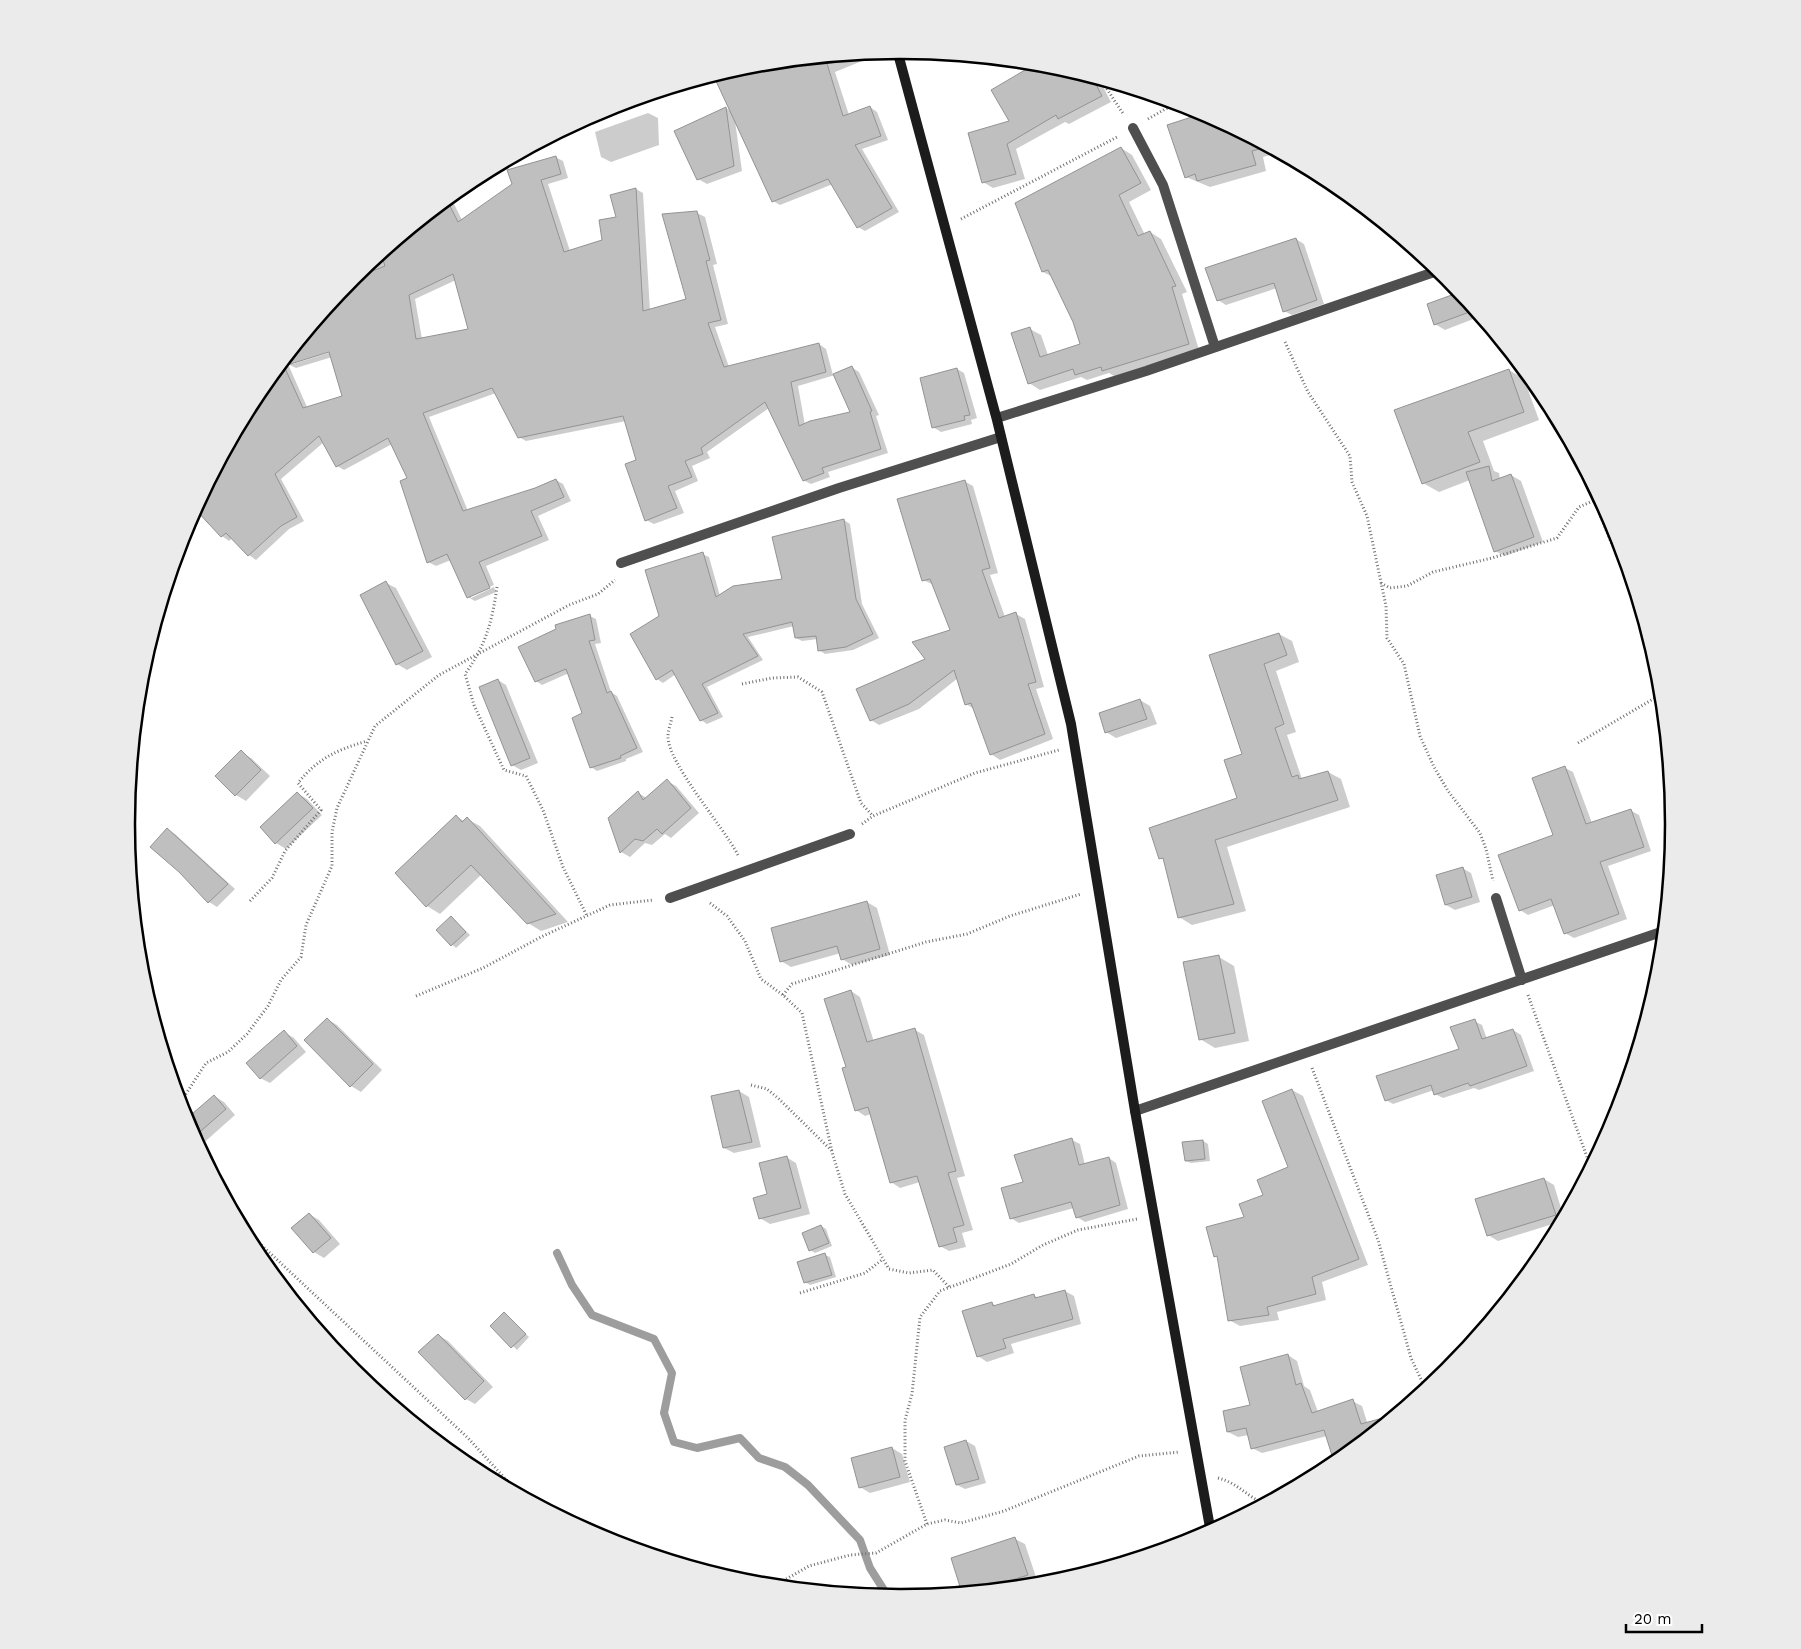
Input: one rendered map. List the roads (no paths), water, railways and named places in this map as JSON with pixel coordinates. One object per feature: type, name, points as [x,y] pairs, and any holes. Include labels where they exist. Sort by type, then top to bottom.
[{"type":"street","points":[[899,59],[997,418],[1074,746],[1135,1111],[1209,1525]]},
{"type":"street","points":[[1133,128],[1163,185],[1216,346]]},
{"type":"street","points":[[997,418],[1431,273]]},
{"type":"street","points":[[621,563],[839,488],[1001,436]]},
{"type":"street","points":[[670,898],[850,834]]},
{"type":"street","points":[[1496,898],[1522,980]]},
{"type":"street","points":[[1135,1111],[1659,933]]},
{"type":"waterway","points":[[557,1253],[572,1285],[592,1315],[654,1339],[672,1373],[664,1413],[674,1442],[697,1448],[740,1438],[759,1458],[785,1467],[808,1485],[860,1540],[870,1568],[884,1590]]}]
